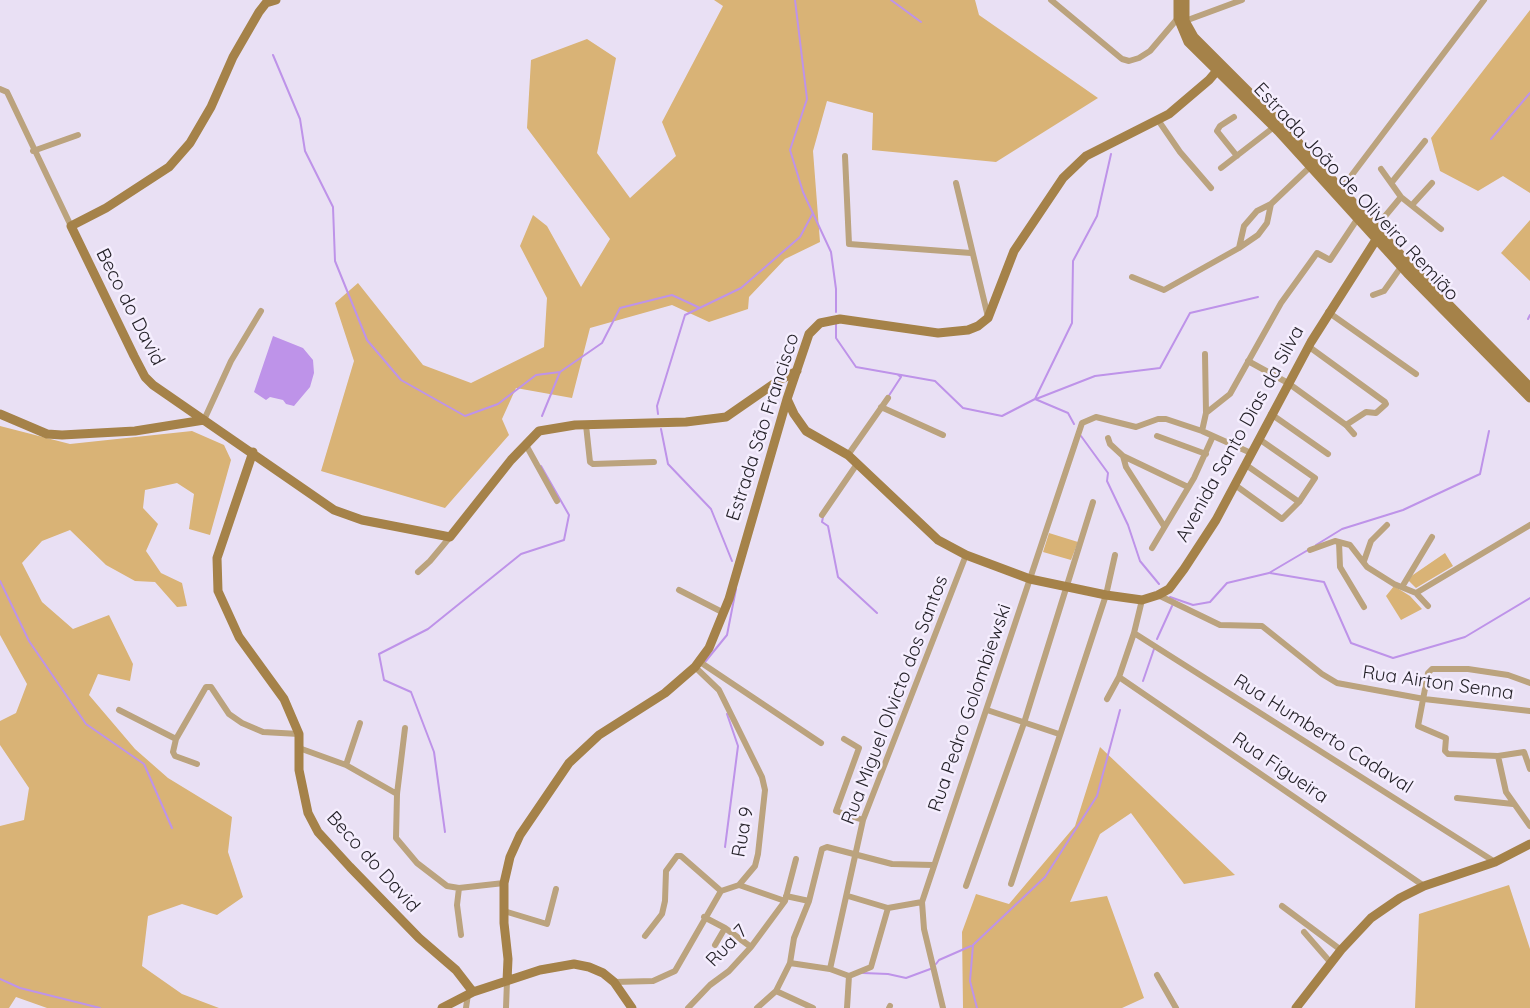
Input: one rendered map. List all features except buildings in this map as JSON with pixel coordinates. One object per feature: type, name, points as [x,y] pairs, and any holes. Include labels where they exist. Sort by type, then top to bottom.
[{"type":"street","points":[[0,89],[7,92],[71,226],[106,208],[169,167],[190,142],[211,107],[233,57],[267,2],[276,0]]},
{"type":"street","points":[[1051,0],[1122,59],[1139,58],[1150,51],[1168,27],[1242,0]]},
{"type":"street","points":[[1178,0],[1181,23]]},
{"type":"street","points":[[1181,23],[1185,0]]},
{"type":"street","points":[[1342,188],[1484,0]]},
{"type":"street","name":"Estrada João de Oliveira Remião","points":[[1181,23],[1188,42],[1219,68],[1313,165],[1358,218],[1378,233]]},
{"type":"street","points":[[988,318],[1014,251],[1063,178],[1086,156],[1169,114],[1219,68]]},
{"type":"street","name":"Estrada João de Oliveira Remião","points":[[1219,68],[1274,127],[1313,165],[1342,188],[1407,269],[1530,398]]},
{"type":"street","points":[[1234,117],[1217,131],[1237,156]]},
{"type":"street","points":[[1158,120],[1180,152],[1211,188]]},
{"type":"street","points":[[1221,168],[1274,127]]},
{"type":"street","points":[[33,151],[78,135]]},
{"type":"street","points":[[1392,182],[1425,141]]},
{"type":"street","points":[[845,156],[849,244],[971,253]]},
{"type":"street","points":[[1240,248],[1244,226],[1257,211],[1271,204],[1313,165]]},
{"type":"street","points":[[1381,169],[1401,197],[1441,229]]},
{"type":"street","points":[[956,183],[988,318]]},
{"type":"street","points":[[1412,205],[1432,183]]},
{"type":"street","points":[[1378,233],[1401,197]]},
{"type":"street","points":[[1132,277],[1164,290],[1240,248],[1258,235],[1267,223],[1271,204]]},
{"type":"street","points":[[1206,413],[1230,394],[1281,303],[1317,253],[1330,260],[1358,218]]},
{"type":"street","name":"Beco do David","points":[[71,226],[145,377],[253,452],[217,558],[218,591],[239,637],[284,699],[299,734],[299,770],[308,813],[318,832],[419,938],[463,977],[470,993]]},
{"type":"street","name":"Avenida Santo Dias da Silva","points":[[787,399],[806,431],[848,455],[938,540],[966,555],[1030,579],[1142,600],[1169,589],[1184,569],[1235,485],[1308,346],[1378,233]]},
{"type":"street","points":[[1373,295],[1384,291],[1407,269]]},
{"type":"street","name":"Estrada João de Oliveira Remião","points":[[1407,269],[1530,387]]},
{"type":"street","points":[[0,414],[47,434],[62,435],[135,431],[204,420],[231,361],[261,310]]},
{"type":"street","points":[[1328,312],[1416,374]]},
{"type":"street","name":"Estrada São Francisco","points":[[507,981],[504,883],[510,857],[520,835],[569,763],[596,737],[665,693],[701,664],[717,634],[724,613],[787,399],[809,334],[825,321],[840,319],[938,333],[968,330],[988,318]]},
{"type":"street","points":[[1308,346],[1386,404],[1376,413],[1366,412],[1346,425]]},
{"type":"street","points":[[1205,354],[1206,413],[1202,431],[1251,453]]},
{"type":"street","points":[[1248,361],[1288,383],[1346,425],[1354,434]]},
{"type":"street","points":[[418,572],[539,431],[586,425],[686,422],[726,416],[797,371]]},
{"type":"street","points":[[848,455],[888,398]]},
{"type":"street","points":[[881,407],[943,435]]},
{"type":"street","points":[[1271,414],[1328,454]]},
{"type":"street","name":"Rua Pedro Golombiewski","points":[[943,1008],[925,929],[922,902],[1082,423],[1096,417],[1136,427],[1166,419],[1202,431]]},
{"type":"street","points":[[586,425],[590,462],[593,464],[654,462]]},
{"type":"street","points":[[1157,436],[1206,454]]},
{"type":"street","points":[[1152,548],[1206,454],[1213,436]]},
{"type":"street","points":[[1108,438],[1123,456],[1188,487]]},
{"type":"street","points":[[1235,485],[1282,519],[1299,502],[1315,478],[1259,439]]},
{"type":"street","points":[[526,445],[557,501]]},
{"type":"street","points":[[253,452],[289,481],[334,510],[394,527],[450,537]]},
{"type":"street","points":[[1123,456],[1126,467],[1164,526]]},
{"type":"street","points":[[822,515],[857,464]]},
{"type":"street","points":[[1246,465],[1299,502]]},
{"type":"street","points":[[966,886],[1002,790],[1093,502]]},
{"type":"street","points":[[1364,561],[1371,541],[1387,524]]},
{"type":"street","points":[[1416,593],[1530,525]]},
{"type":"street","points":[[1402,587],[1432,537]]},
{"type":"street","points":[[1310,550],[1328,542],[1350,545],[1367,567],[1416,593],[1427,606]]},
{"type":"street","points":[[1339,542],[1340,567],[1364,607]]},
{"type":"street","name":"Rua Miguel Olvicto dos Santos","points":[[830,969],[863,820],[966,555]]},
{"type":"street","points":[[1011,884],[1105,595],[1115,555]]},
{"type":"street","points":[[680,590],[724,613]]},
{"type":"street","name":"Rua Airton Senna","points":[[1158,595],[1220,625],[1262,626],[1337,683],[1424,699],[1530,711]]},
{"type":"street","points":[[1107,699],[1119,677],[1142,600]]},
{"type":"street","name":"Rua Humberto Cadaval","points":[[1134,633],[1495,862]]},
{"type":"street","points":[[701,664],[821,743]]},
{"type":"street","name":"Rua 9","points":[[701,664],[719,690],[762,777],[765,790],[755,866],[739,885],[721,891]]},
{"type":"street","points":[[1530,683],[1508,675],[1468,669],[1429,671],[1419,728],[1446,738],[1446,753],[1498,756],[1524,752],[1530,769]]},
{"type":"street","name":"Rua Figueira","points":[[1119,677],[1424,886]]},
{"type":"street","points":[[197,764],[173,755],[176,739],[209,686],[229,714],[243,723],[263,732],[299,734]]},
{"type":"street","points":[[119,710],[176,739]]},
{"type":"street","points":[[987,710],[1059,734]]},
{"type":"street","points":[[346,765],[360,723]]},
{"type":"street","points":[[405,728],[397,794],[396,838],[417,863],[447,886],[458,888],[504,883]]},
{"type":"street","points":[[844,739],[859,748],[836,811],[863,820]]},
{"type":"street","points":[[299,748],[346,765],[397,794]]},
{"type":"street","points":[[1498,756],[1502,780],[1513,803],[1530,825]]},
{"type":"street","points":[[1457,798],[1513,803]]},
{"type":"street","points":[[1296,1008],[1340,950],[1371,918],[1400,898],[1424,886],[1495,862],[1530,844]]},
{"type":"street","points":[[757,1008],[776,991],[790,963],[794,938],[809,901],[822,849],[827,847],[892,864],[933,865]]},
{"type":"street","points":[[614,982],[653,981],[675,971],[721,891],[681,856],[677,856],[666,872],[662,914],[645,936]]},
{"type":"street","points":[[786,899],[796,859]]},
{"type":"street","points":[[739,885],[786,899],[809,901]]},
{"type":"street","points":[[458,888],[461,935]]},
{"type":"street","points":[[504,911],[547,924],[556,889]]},
{"type":"street","points":[[848,897],[888,908],[922,902]]},
{"type":"street","name":"Rua 7","points":[[688,1008],[751,947],[786,899]]},
{"type":"street","points":[[1282,906],[1340,950]]},
{"type":"street","points":[[790,963],[830,969],[849,976],[871,967],[888,908]]},
{"type":"street","points":[[704,917],[751,947]]},
{"type":"street","points":[[715,945],[725,928]]},
{"type":"street","points":[[1304,932],[1331,963]]},
{"type":"street","points":[[442,1008],[470,993],[540,970],[574,964],[603,973],[614,982],[627,1005]]},
{"type":"street","points":[[1157,975],[1176,1008]]},
{"type":"street","points":[[847,1008],[849,976]]},
{"type":"street","points":[[506,1008],[507,981]]},
{"type":"street","points":[[776,991],[813,1008]]},
{"type":"street","points":[[466,1008],[470,993]]},
{"type":"shaded area","points":[[714,0],[975,0],[979,15],[1098,98],[996,162],[872,150],[873,113],[827,101],[813,151],[820,242],[785,259],[749,297],[748,309],[709,322],[672,305],[590,328],[572,398],[516,388],[502,419],[509,435],[445,508],[321,471],[354,361],[335,303],[358,283],[423,365],[471,383],[544,347],[547,298],[520,246],[533,215],[547,226],[581,287],[610,239],[527,128],[531,60],[587,39],[616,58],[597,153],[630,198],[676,156],[662,122],[723,6]]},
{"type":"shaded area","points":[[1530,10],[1530,193],[1503,176],[1478,191],[1440,171],[1431,138]]},
{"type":"shaded area","points":[[1530,220],[1530,281],[1501,253]]},
{"type":"shaded area","points":[[273,336],[303,348],[313,360],[314,373],[310,387],[294,406],[270,397],[266,400],[254,392]]},
{"type":"shaded area","points":[[0,426],[70,444],[192,431],[224,445],[231,460],[210,535],[189,529],[194,494],[177,483],[145,490],[143,508],[158,524],[146,551],[161,573],[182,583],[187,606],[177,607],[155,582],[135,581],[106,565],[70,530],[42,541],[22,563],[42,602],[73,629],[109,615],[133,664],[130,681],[98,674],[89,695],[135,749],[168,778],[232,817],[228,852],[243,897],[217,915],[182,904],[148,916],[142,966],[182,994],[219,1008],[47,1008],[16,997],[9,1008],[0,1008],[0,826],[24,820],[29,788],[0,745],[0,721],[16,713],[27,684],[0,635]]},
{"type":"shaded area","points":[[1049,533],[1078,542],[1071,560],[1043,552]]},
{"type":"shaded area","points":[[1445,553],[1453,566],[1416,588],[1407,579]]},
{"type":"shaded area","points":[[1394,586],[1410,596],[1422,609],[1401,620],[1386,596]]},
{"type":"shaded area","points":[[1100,747],[1235,875],[1184,884],[1131,813],[1100,834],[1070,902],[1107,896],[1144,998],[1122,1008],[963,1008],[962,932],[976,894],[1009,904],[1075,826]]},
{"type":"shaded area","points":[[1509,885],[1530,949],[1530,1008],[1415,1008],[1419,914]]},
{"type":"waterway","points":[[795,0],[807,99],[790,150],[803,192],[831,252],[836,312]]},
{"type":"waterway","points":[[891,0],[921,22]]},
{"type":"waterway","points":[[273,55],[300,119],[305,151],[333,207],[335,261],[367,340],[401,380],[465,416],[498,404],[536,375],[560,372]]},
{"type":"waterway","points":[[1491,139],[1530,93]]},
{"type":"waterway","points":[[1035,399],[1072,323],[1073,261],[1097,216],[1111,154]]},
{"type":"waterway","points":[[658,414],[657,406],[685,315],[741,288],[800,237],[813,213]]},
{"type":"waterway","points":[[542,416],[560,372],[602,343],[620,308],[672,295],[700,308]]},
{"type":"waterway","points":[[1036,399],[1095,376],[1160,368],[1190,313],[1258,297]]},
{"type":"waterway","points":[[1528,319],[1530,315]]},
{"type":"waterway","points":[[836,324],[836,338],[856,367],[935,381],[963,408],[1002,416],[1035,399],[1068,413],[1074,424]]},
{"type":"waterway","points":[[888,397],[901,377],[898,375]]},
{"type":"waterway","points":[[661,429],[668,464],[711,509],[732,561]]},
{"type":"waterway","points":[[1316,545],[1342,529],[1403,510],[1480,474],[1489,431]]},
{"type":"waterway","points":[[1081,436],[1108,473],[1107,481],[1128,525],[1140,561],[1159,584]]},
{"type":"waterway","points":[[445,832],[434,752],[411,692],[384,680],[379,654],[428,629],[521,554],[564,540],[569,515],[541,466]]},
{"type":"waterway","points":[[823,517],[822,522],[828,526],[838,577],[877,613]]},
{"type":"waterway","points":[[1170,597],[1193,605],[1210,602],[1227,583],[1269,573],[1308,550]]},
{"type":"waterway","points":[[1270,573],[1324,582],[1351,643],[1393,658],[1465,637],[1530,598]]},
{"type":"waterway","points":[[0,581],[29,641],[86,724],[144,764],[172,828]]},
{"type":"waterway","points":[[705,662],[727,635],[736,589]]},
{"type":"waterway","points":[[1157,639],[1172,606]]},
{"type":"waterway","points":[[1143,681],[1154,649]]},
{"type":"waterway","points":[[977,1008],[970,981],[973,945],[1045,877],[1097,796],[1120,710]]},
{"type":"waterway","points":[[725,847],[738,746],[727,714]]},
{"type":"waterway","points":[[936,964],[939,960],[971,946]]},
{"type":"waterway","points":[[863,973],[906,978],[933,968]]},
{"type":"waterway","points":[[0,979],[20,988],[100,1008]]}]
